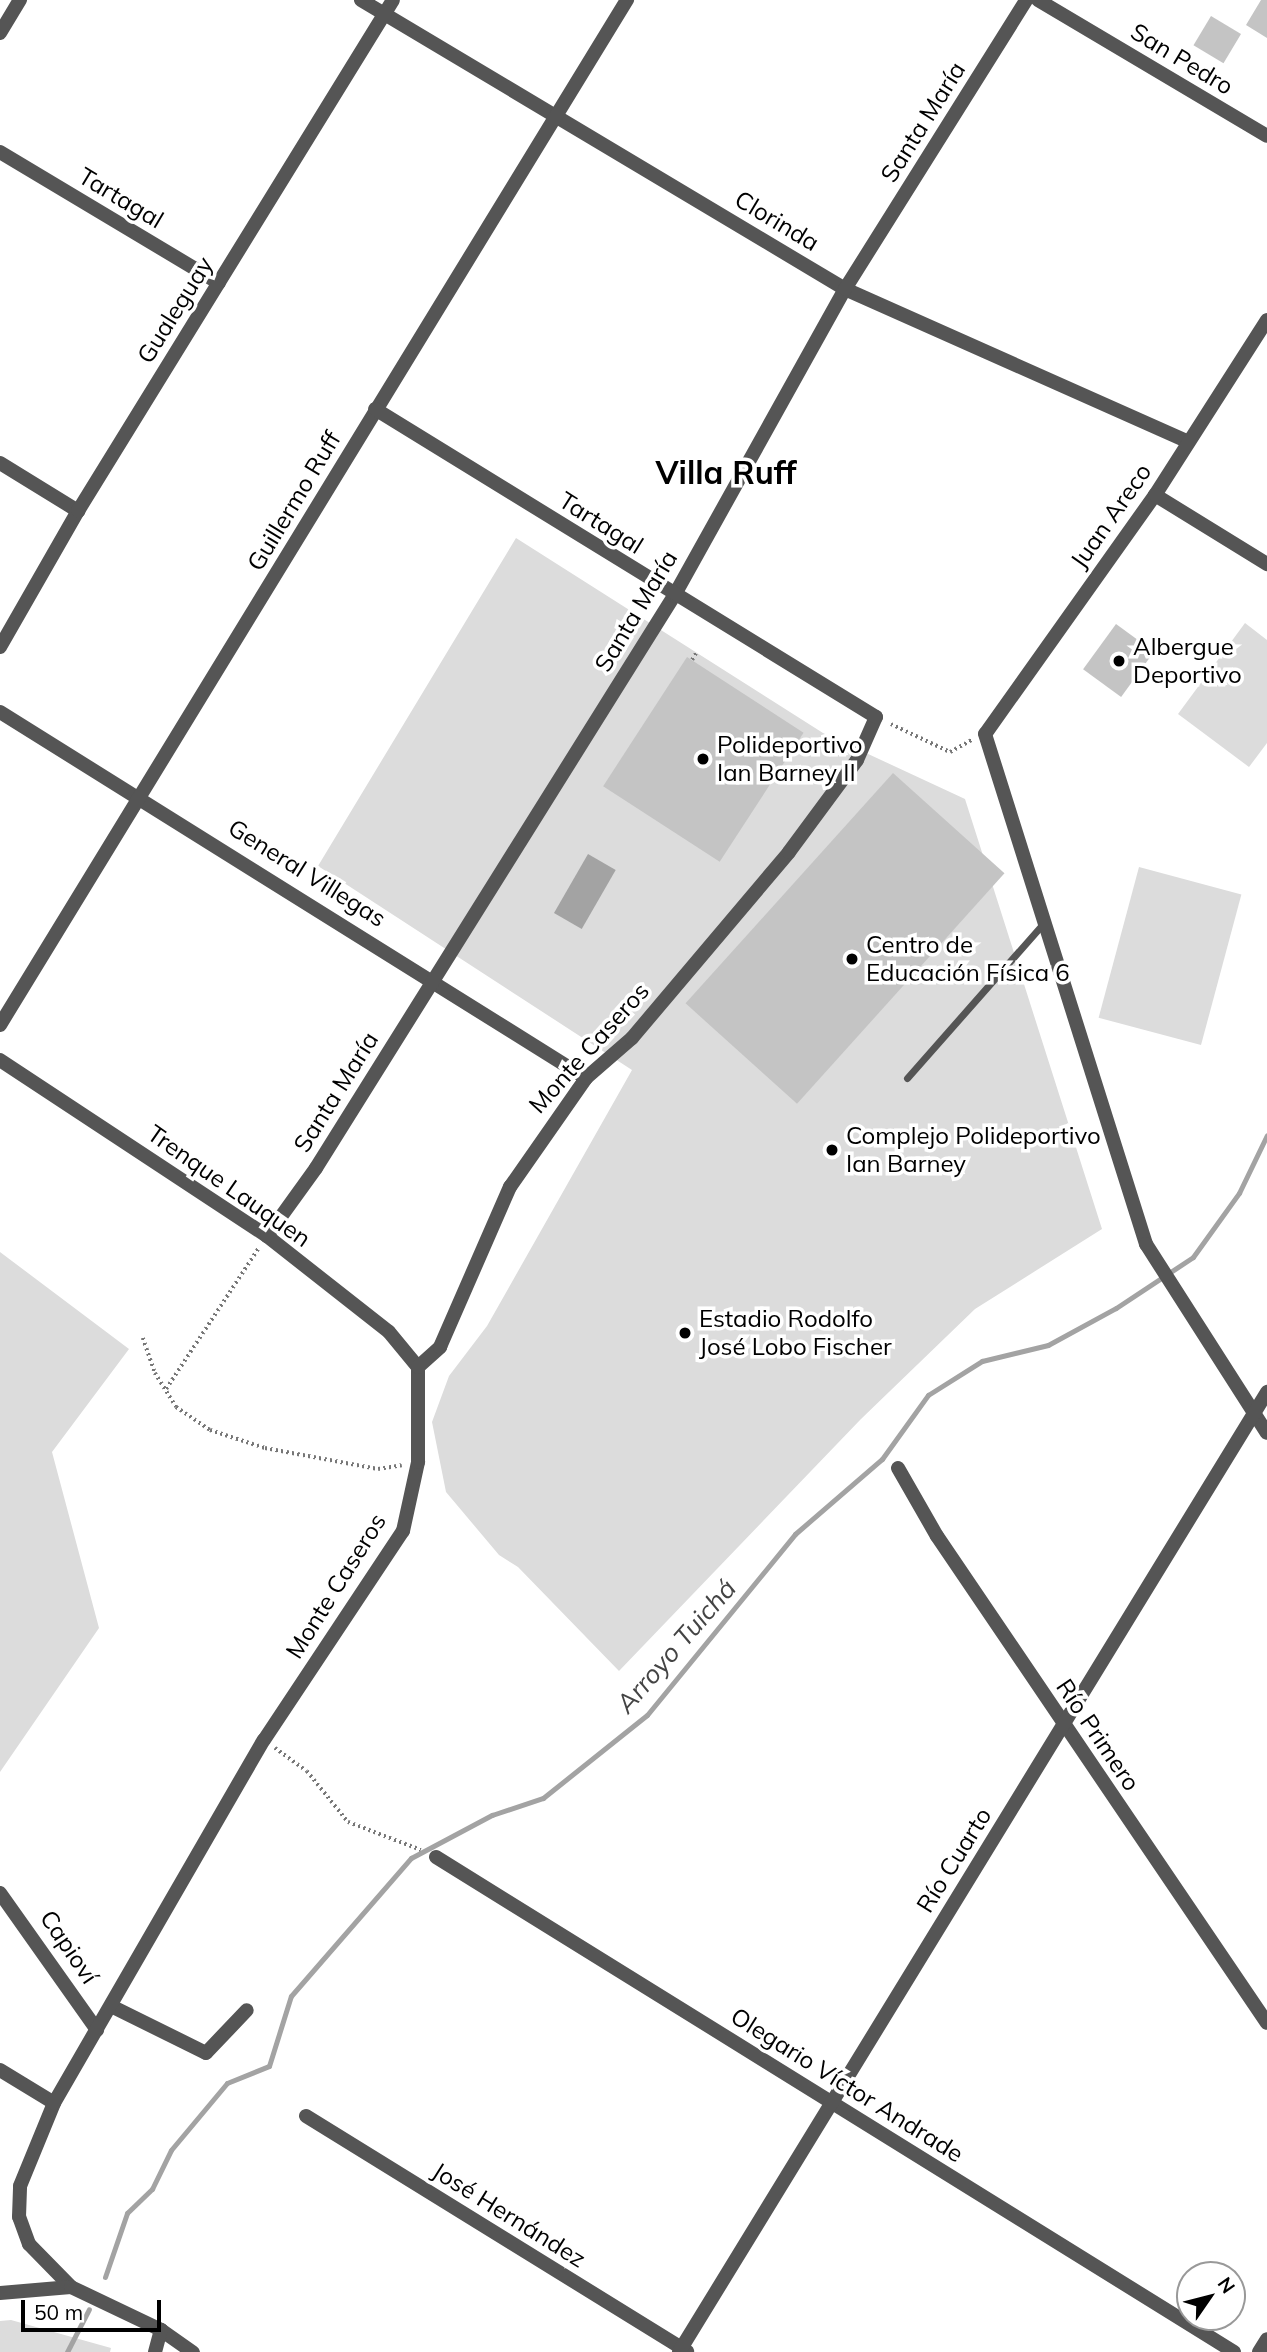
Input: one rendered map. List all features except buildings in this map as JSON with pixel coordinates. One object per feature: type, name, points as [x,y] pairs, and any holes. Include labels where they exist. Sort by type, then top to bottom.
[{"type":"street","points":[[0,33],[20,0]]},
{"type":"street","name":"Clorinda","points":[[361,0],[559,115],[845,289],[1189,442]]},
{"type":"street","name":"Gualeguay","points":[[0,647],[78,511],[393,0]]},
{"type":"street","name":"Guillermo Ruff","points":[[0,1025],[143,798],[375,409],[559,115],[627,0]]},
{"type":"street","name":"Santa María","points":[[267,1236],[316,1168],[674,596],[845,289],[1026,0]]},
{"type":"street","name":"San Pedro","points":[[1038,0],[1267,136]]},
{"type":"street","name":"Tartagal","points":[[0,152],[219,283]]},
{"type":"street","name":"Juan Areco","points":[[985,734],[1155,495],[1267,320]]},
{"type":"street","name":"Tartagal","points":[[375,409],[674,596],[876,717]]},
{"type":"street","points":[[0,463],[78,511]]},
{"type":"street","points":[[1155,495],[1267,564]]},
{"type":"street","name":"General Villegas","points":[[0,712],[433,978],[586,1078]]},
{"type":"street","name":"Monte Caseros","points":[[71,2287],[29,2244],[19,2217],[20,2186],[54,2103],[264,1740],[403,1531],[418,1462],[418,1367],[440,1347],[510,1187],[586,1078],[632,1038],[789,852],[857,760],[876,717]]},
{"type":"street","points":[[985,734],[1042,925],[1146,1244],[1185,1311],[1267,1433]]},
{"type":"street","name":"Trenque Lauquen","points":[[0,1060],[267,1236],[389,1332],[418,1367]]},
{"type":"street","name":"Río Cuarto","points":[[683,2351],[832,2102],[1267,1392]]},
{"type":"street","name":"Río Primero","points":[[898,1468],[937,1536],[1267,2023]]},
{"type":"street","name":"Olegario Víctor Andrade","points":[[436,1857],[1234,2352]]},
{"type":"street","name":"Capioví","points":[[0,1892],[97,2030]]},
{"type":"street","points":[[111,2006],[206,2053],[247,2010]]},
{"type":"street","points":[[0,2070],[54,2103]]},
{"type":"street","name":"José Hernández","points":[[306,2116],[683,2351]]},
{"type":"street","points":[[0,2293],[71,2287],[161,2330],[193,2352]]},
{"type":"street","points":[[155,2352],[161,2330]]},
{"type":"street","points":[[1259,2352],[1267,2339]]},
{"type":"lane","points":[[907,1078],[1042,925]]},
{"type":"path","points":[[692,660],[697,651]]},
{"type":"path","points":[[876,717],[950,752],[985,734]]},
{"type":"path","points":[[165,1390],[267,1236]]},
{"type":"path","points":[[143,1338],[165,1390],[176,1407],[210,1430],[265,1448],[379,1469],[418,1462]]},
{"type":"path","points":[[264,1740],[307,1771],[348,1822],[375,1835],[406,1842]]},
{"type":"shaded area","name":"Complejo Polideportivo Ian Barney","points":[[516,538],[823,733],[965,799],[1102,1229],[975,1309],[861,1419],[619,1671],[518,1567],[499,1555],[446,1492],[432,1422],[449,1376],[487,1326],[632,1070],[318,866]]},
{"type":"shaded area","points":[[1245,623],[1267,640],[1267,743],[1249,767],[1178,714]]},
{"type":"shaded area","points":[[588,854],[616,870],[582,929],[554,913]]},
{"type":"shaded area","points":[[1139,867],[1241,894],[1201,1045],[1099,1018]]},
{"type":"shaded area","points":[[0,1252],[129,1349],[52,1452],[99,1628],[0,1772]]},
{"type":"shaded area","points":[[11,2320],[111,2348],[110,2352],[0,2352],[0,2321]]},
{"type":"waterway","name":"Arroyo Tuichá","points":[[105,2277],[127,2213],[152,2189],[171,2150],[227,2083],[269,2066],[291,1996],[411,1858],[492,1815],[543,1798],[647,1715],[795,1534],[882,1459],[928,1395],[982,1361],[1048,1345],[1116,1308],[1193,1257],[1239,1193],[1267,1135]]},
{"type":"waterway","name":"Arroyo Tuichá","points":[[67,2352],[89,2309]]},
{"type":"place","name":"Albergue Deportivo","points":[[1119,661]]},
{"type":"place","name":"Polideportivo Ian Barney II","points":[[703,759]]},
{"type":"place","name":"Centro de Educación Física 6","points":[[852,959]]},
{"type":"place","name":"Complejo Polideportivo Ian Barney","points":[[832,1150]]},
{"type":"place","name":"Estadio Rodolfo José Lobo Fischer","points":[[685,1333]]},
{"type":"district","name":"Villa Ruff","points":[[726,472]]}]
